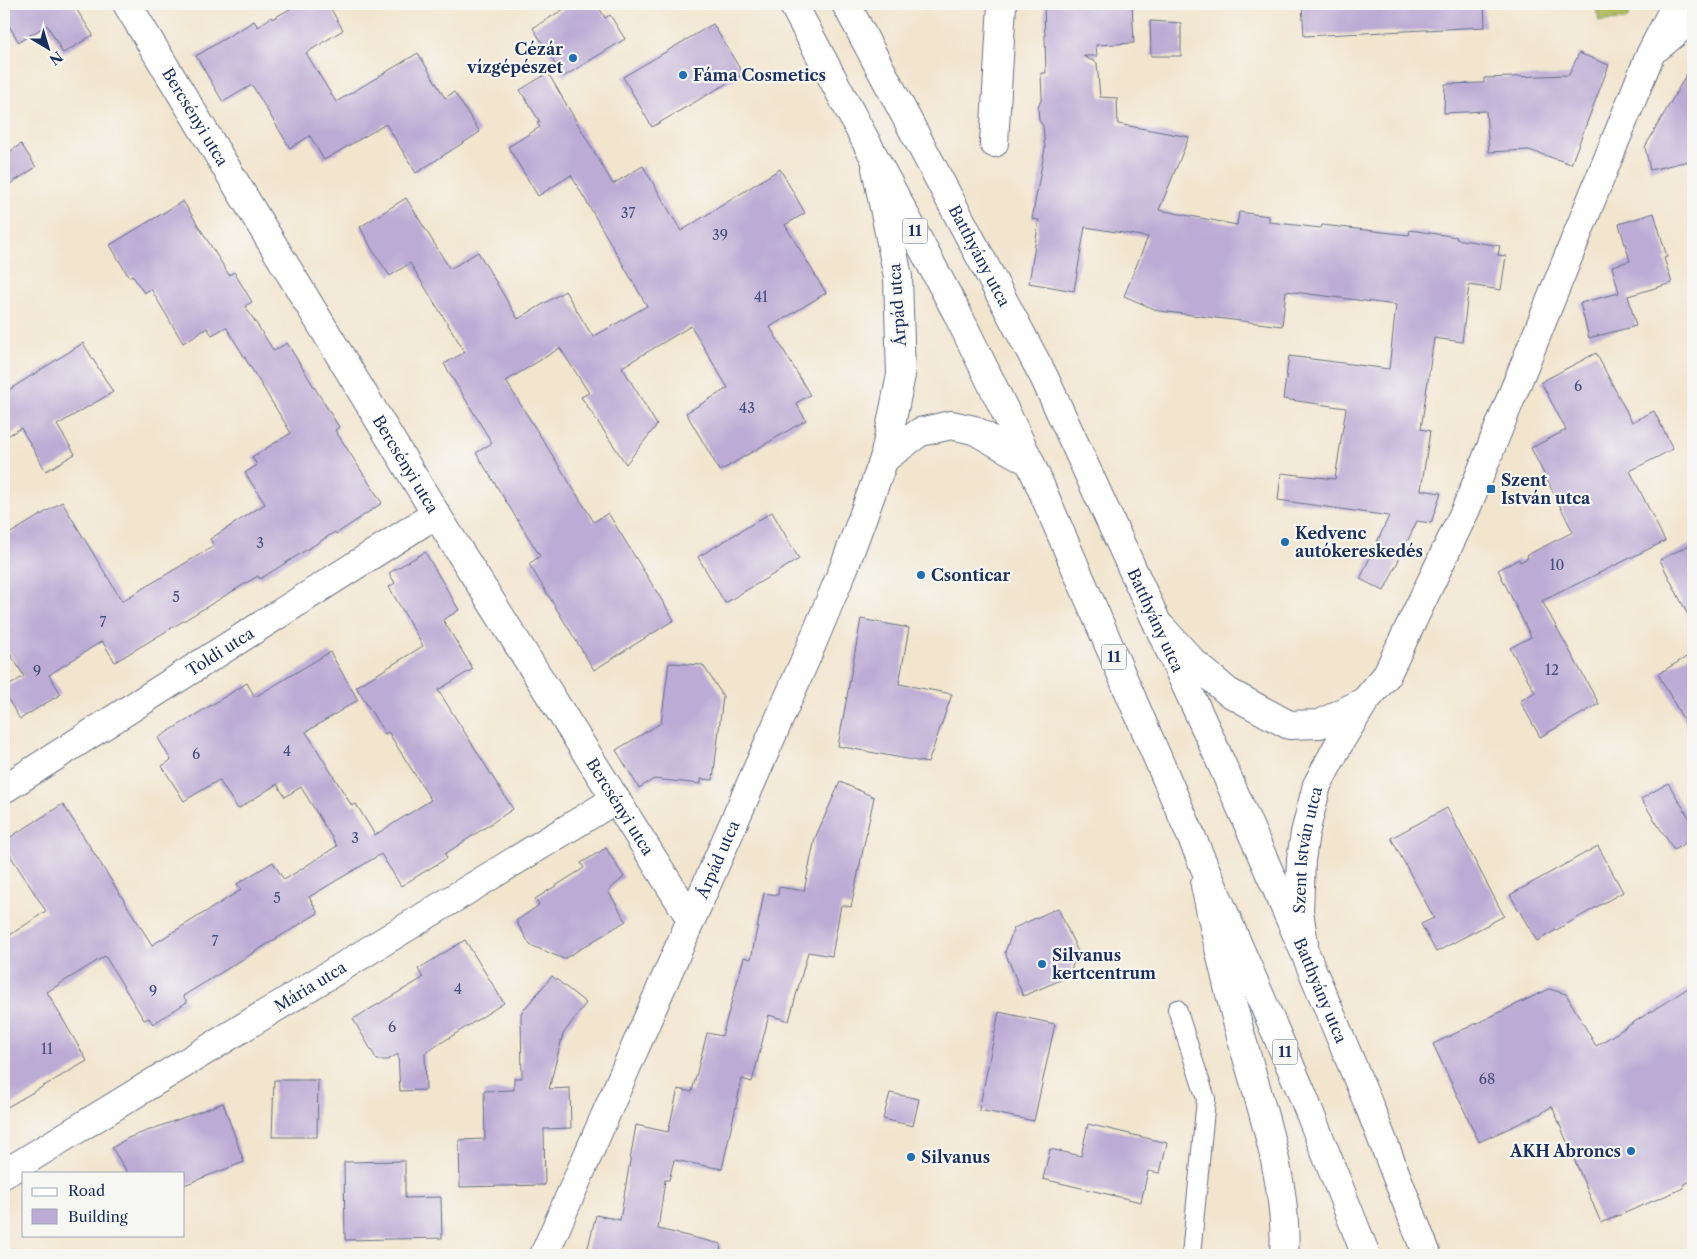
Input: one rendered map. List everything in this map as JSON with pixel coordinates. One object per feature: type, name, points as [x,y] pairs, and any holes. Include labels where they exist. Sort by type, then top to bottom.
[{"type":"street","name":"Bercsényi utca","points":[[127,4],[436,514],[691,919]]},
{"type":"street","name":"11","points":[[794,4],[958,313],[1030,462],[1301,1091],[1366,1255]]},
{"type":"street","name":"Batthyány utca","points":[[846,4],[1044,378],[1158,624],[1306,953],[1428,1250]]},
{"type":"street","points":[[994,142],[1002,4]]},
{"type":"street","name":"Szent István utca","points":[[1306,953],[1299,911],[1301,860],[1305,833],[1317,785],[1365,701],[1389,669],[1466,509],[1650,55],[1674,8],[1679,4]]},
{"type":"street","name":"Szent István utca","points":[[1650,55],[1682,27],[1693,23]]},
{"type":"street","name":"Árpád utca","points":[[544,1255],[846,565],[884,459],[901,375],[898,277],[873,152]]},
{"type":"street","points":[[884,459],[920,432],[951,425],[974,430],[1030,462]]},
{"type":"street","name":"Toldi utca","points":[[4,789],[436,514]]},
{"type":"street","name":"Szent István utca","points":[[1158,624],[1192,660],[1228,692],[1289,724],[1320,724],[1365,701]]},
{"type":"street","name":"Mária utca","points":[[4,1174],[616,799]]},
{"type":"street","points":[[1198,852],[1225,978],[1263,1114],[1278,1177],[1285,1241],[1284,1255]]},
{"type":"lane","points":[[1177,1009],[1206,1100],[1191,1255]]},
{"type":"green space","points":[[1595,4],[1635,4],[1626,20],[1599,21]]},
{"type":"building","points":[[4,4],[80,4],[75,7],[93,35],[63,53],[47,25],[19,42],[4,18]]},
{"type":"building","points":[[299,4],[328,4],[343,30],[306,53],[336,102],[418,53],[445,98],[454,92],[480,132],[416,173],[386,124],[324,160],[310,136],[290,148],[252,85],[223,102],[196,56],[254,21],[258,27],[271,17],[272,19]]},
{"type":"building","name":"Cézár vízgépészet","points":[[572,4],[597,4],[605,18],[610,15],[625,39],[563,77],[533,28]]},
{"type":"building","points":[[1044,4],[1132,4],[1134,43],[1096,45],[1097,56],[1083,56],[1097,63],[1100,97],[1117,98],[1118,124],[1189,137],[1159,210],[1237,225],[1239,212],[1269,216],[1269,222],[1321,228],[1322,225],[1409,235],[1410,230],[1500,246],[1498,255],[1506,256],[1501,290],[1469,285],[1462,342],[1434,338],[1421,429],[1430,431],[1421,490],[1441,493],[1431,523],[1417,521],[1384,591],[1360,579],[1389,516],[1278,500],[1281,473],[1335,479],[1346,408],[1283,399],[1289,356],[1389,369],[1396,305],[1286,291],[1282,326],[1159,311],[1124,296],[1148,237],[1085,227],[1074,291],[1029,283],[1039,220],[1032,219],[1045,148],[1043,126],[1039,120],[1038,107],[1042,98],[1041,73],[1046,73]]},
{"type":"building","points":[[1302,4],[1484,4],[1485,27],[1304,36]]},
{"type":"building","points":[[1150,21],[1181,23],[1181,56],[1151,56]]},
{"type":"building","name":"Fáma Cosmetics","points":[[713,24],[743,74],[652,127],[623,77]]},
{"type":"building","points":[[1579,53],[1609,65],[1571,164],[1529,150],[1489,152],[1486,111],[1444,113],[1445,84],[1484,83],[1484,78],[1569,75]]},
{"type":"building","points":[[1693,63],[1693,160],[1650,170],[1645,147]]},
{"type":"building","points":[[548,73],[613,184],[643,166],[681,231],[780,169],[805,213],[785,225],[826,293],[770,327],[810,395],[796,403],[806,420],[720,471],[686,413],[728,388],[691,326],[622,367],[657,425],[626,464],[581,397],[589,393],[560,348],[506,381],[594,522],[608,513],[674,620],[594,670],[529,564],[540,556],[476,453],[492,443],[444,364],[465,352],[410,263],[390,276],[360,227],[406,198],[450,269],[478,252],[518,319],[565,291],[593,337],[647,306],[571,175],[538,196],[508,147],[540,127],[537,123],[540,122],[520,90]]},
{"type":"building","points":[[21,144],[36,167],[4,188],[4,156]]},
{"type":"building","points":[[183,201],[229,275],[234,272],[252,302],[245,306],[274,351],[287,343],[339,427],[335,430],[382,503],[336,534],[335,532],[260,579],[258,576],[115,662],[102,641],[49,675],[61,694],[20,719],[4,693],[4,689],[24,676],[4,644],[4,537],[62,502],[122,601],[214,546],[210,539],[265,504],[245,473],[257,465],[252,457],[291,433],[226,327],[212,335],[207,328],[183,343],[151,289],[144,293],[132,275],[129,277],[110,245]]},
{"type":"building","points":[[1654,213],[1667,257],[1664,258],[1672,283],[1628,296],[1636,326],[1589,338],[1580,303],[1619,293],[1612,266],[1630,261],[1619,224]]},
{"type":"building","points":[[83,343],[113,392],[57,425],[75,454],[46,471],[21,428],[4,438],[4,393]]},
{"type":"building","points":[[1596,353],[1632,422],[1654,411],[1673,449],[1630,471],[1665,541],[1542,601],[1599,704],[1540,737],[1520,701],[1535,692],[1510,648],[1531,637],[1498,570],[1519,559],[1520,562],[1528,558],[1527,555],[1573,532],[1531,448],[1566,430],[1541,382]]},
{"type":"building","points":[[772,512],[799,559],[725,603],[698,557]]},
{"type":"building","points":[[1693,543],[1693,625],[1660,560]]},
{"type":"building","points":[[425,552],[459,610],[443,620],[473,669],[438,690],[513,809],[445,854],[447,858],[401,886],[381,854],[309,897],[318,913],[183,996],[187,1002],[153,1024],[149,1018],[144,1020],[105,956],[47,992],[87,1061],[4,1109],[4,939],[46,911],[4,846],[4,841],[63,804],[152,945],[241,890],[237,884],[273,862],[284,880],[337,846],[301,787],[285,797],[277,784],[238,809],[219,780],[184,801],[162,766],[171,760],[158,738],[247,683],[255,697],[330,652],[358,700],[306,732],[352,806],[356,804],[375,835],[431,800],[388,732],[385,734],[356,687],[423,646],[389,587],[395,583],[389,573]]},
{"type":"building","points":[[861,619],[909,628],[899,684],[952,694],[928,763],[838,746]]},
{"type":"building","points":[[1693,653],[1693,737],[1658,674]]},
{"type":"building","points":[[669,663],[703,665],[723,696],[713,780],[701,779],[701,784],[654,779],[639,788],[616,750],[661,723]]},
{"type":"building","points":[[840,782],[874,797],[851,907],[841,905],[832,956],[808,952],[789,1021],[769,1015],[752,1082],[742,1079],[722,1169],[674,1160],[669,1180],[665,1180],[658,1229],[721,1244],[720,1255],[586,1255],[596,1215],[620,1220],[636,1125],[668,1132],[678,1089],[692,1092],[707,1033],[722,1036],[744,957],[751,959],[764,893],[778,895],[779,887],[804,891],[815,838]]},
{"type":"building","points":[[1668,783],[1693,824],[1693,838],[1674,850],[1641,799]]},
{"type":"building","points":[[1447,808],[1504,916],[1436,952],[1421,924],[1434,918],[1391,838]]},
{"type":"building","points":[[1598,846],[1623,892],[1537,941],[1510,895]]},
{"type":"building","points":[[606,848],[624,877],[608,891],[626,921],[564,959],[530,945],[516,921],[539,905],[535,899],[584,868],[581,863]]},
{"type":"building","name":"Silvanus kertcentrum","points":[[1058,908],[1078,952],[1068,977],[1023,996],[1005,952],[1014,928]]},
{"type":"building","points":[[465,940],[504,1003],[425,1053],[426,1090],[400,1091],[398,1054],[388,1060],[377,1060],[353,1019],[423,978],[418,969]]},
{"type":"building","points":[[552,976],[586,1003],[563,1034],[549,1089],[570,1088],[571,1128],[544,1129],[545,1185],[460,1187],[459,1140],[485,1139],[484,1091],[514,1090],[514,1078],[522,1078],[521,1013]]},
{"type":"building","points":[[1693,985],[1693,1180],[1683,1185],[1684,1188],[1601,1223],[1552,1106],[1540,1114],[1479,1142],[1433,1044],[1549,989],[1566,994],[1596,1046]]},
{"type":"building","points":[[999,1012],[1055,1024],[1034,1121],[979,1110]]},
{"type":"building","points":[[274,1080],[318,1080],[317,1137],[272,1137]]},
{"type":"building","points":[[890,1093],[919,1099],[913,1126],[883,1119]]},
{"type":"building","points":[[223,1103],[244,1162],[185,1185],[185,1172],[127,1172],[112,1148],[128,1138]]},
{"type":"building","points":[[1088,1124],[1167,1143],[1160,1173],[1148,1171],[1141,1202],[1043,1179],[1050,1149],[1081,1156]]},
{"type":"building","points":[[405,1161],[405,1198],[441,1197],[442,1238],[345,1240],[344,1162]]},
{"type":"place","name":"Cézár vízgépészet","points":[[573,58]]},
{"type":"place","name":"Fáma Cosmetics","points":[[683,75]]},
{"type":"place","name":"Szent István utca","points":[[1491,489]]},
{"type":"place","name":"Kedvenc autókereskedés","points":[[1285,542]]},
{"type":"place","name":"Csonticar","points":[[921,575]]},
{"type":"place","name":"Silvanus kertcentrum","points":[[1042,964]]},
{"type":"place","name":"AKH Abroncs","points":[[1631,1151]]},
{"type":"place","name":"Silvanus","points":[[911,1157]]}]
